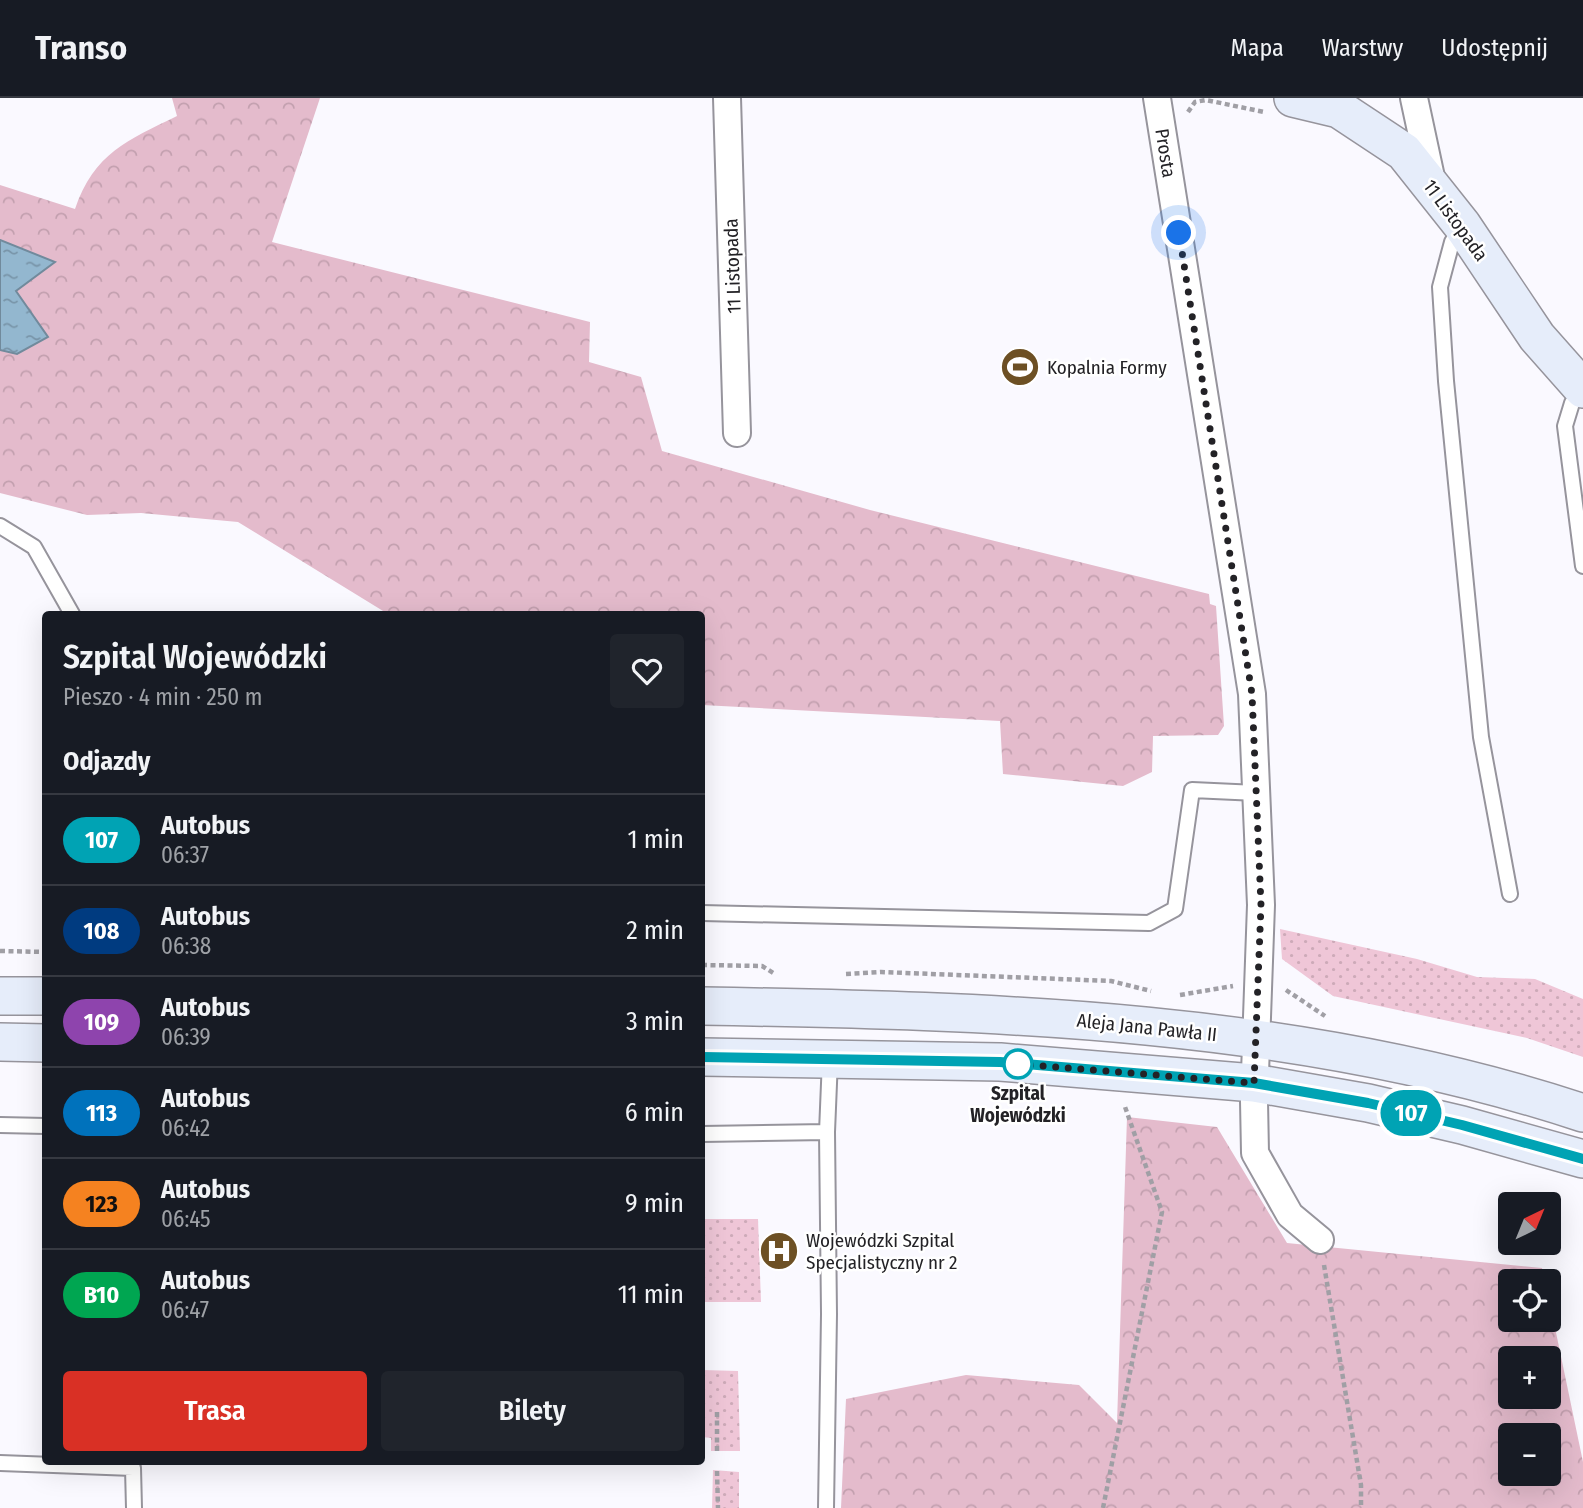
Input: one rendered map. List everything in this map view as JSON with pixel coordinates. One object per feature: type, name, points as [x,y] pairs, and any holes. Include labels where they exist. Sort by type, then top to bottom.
[{"type":"street","name":"11 Listopada","points":[[727,98],[737,433]]},
{"type":"street","name":"Prosta","points":[[1157,98],[1252,694],[1261,905],[1258,1038],[1254,1083],[1255,1153],[1290,1215],[1320,1240]]},
{"type":"street","points":[[1414,98],[1433,185]]},
{"type":"street","name":"11 Listopada","points":[[1282,106],[1339,109],[1404,152],[1433,185],[1462,225],[1537,337],[1583,389]]},
{"type":"street","points":[[0,996],[42,996]]},
{"type":"street","name":"Aleja Jana Pawła II","points":[[705,1006],[931,1010],[1022,1015],[1258,1038],[1392,1063],[1534,1096],[1583,1112]]},
{"type":"street","points":[[0,1042],[42,1043]]},
{"type":"street","points":[[705,1056],[1000,1062],[1254,1083],[1422,1115],[1583,1159]]},
{"type":"lane","points":[[1462,225],[1452,242],[1440,286],[1445,367],[1480,737],[1510,894]]},
{"type":"lane","points":[[1583,389],[1572,403],[1565,426],[1583,566]]},
{"type":"lane","points":[[0,526],[34,547],[70,611]]},
{"type":"lane","points":[[705,913],[1149,923],[1175,909],[1192,790],[1257,793]]},
{"type":"lane","points":[[826,1508],[829,1314],[827,1132],[830,1059]]},
{"type":"lane","points":[[0,1125],[42,1126]]},
{"type":"lane","points":[[705,1134],[827,1132]]},
{"type":"lane","points":[[0,1463],[42,1465]]},
{"type":"lane","points":[[53,1465],[133,1468],[134,1508]]},
{"type":"path","points":[[1181,122],[1195,103],[1206,100],[1282,106]]},
{"type":"path","points":[[0,951],[42,952]]},
{"type":"path","points":[[705,965],[762,966],[782,978]]},
{"type":"path","points":[[844,974],[881,972],[1111,981],[1154,992]]},
{"type":"path","points":[[1174,996],[1244,984]]},
{"type":"path","points":[[1103,1508],[1162,1212],[1122,1099]]},
{"type":"path","points":[[1320,1240],[1361,1485],[1361,1508]]},
{"type":"path","points":[[718,1411],[718,1451]]},
{"type":"path","points":[[718,1471],[718,1508]]},
{"type":"shaded area","points":[[1280,929],[1417,959],[1477,977],[1535,979],[1583,999],[1583,1057],[1527,1038],[1333,996],[1282,959]]},
{"type":"shaded area","points":[[705,1219],[758,1219],[761,1302],[705,1302]]},
{"type":"shaded area","points":[[705,1370],[738,1371],[740,1451],[711,1451],[711,1438],[705,1437]]},
{"type":"shaded area","points":[[713,1470],[739,1472],[739,1508],[712,1508]]},
{"type":"green space","points":[[172,98],[320,98],[272,242],[590,322],[589,362],[641,377],[662,451],[870,510],[1209,594],[1210,604],[1216,606],[1224,726],[1218,735],[1153,736],[1152,772],[1123,786],[1003,774],[1000,721],[705,705],[705,611],[383,611],[238,522],[141,513],[87,515],[0,493],[0,185],[75,209],[92,174],[115,150],[177,116]]},
{"type":"green space","points":[[1127,1117],[1217,1127],[1287,1243],[1542,1268],[1498,1269],[1498,1332],[1556,1332],[1559,1346],[1498,1346],[1498,1409],[1561,1409],[1561,1357],[1583,1462],[1583,1508],[841,1508],[846,1399],[966,1375],[1079,1385],[1117,1423]]},
{"type":"water","points":[[0,240],[55,262],[16,291],[48,337],[17,354],[0,350]]},
{"type":"bus line","name":"107","points":[[705,1057],[1000,1062],[1254,1083],[1368,1103],[1528,1142],[1583,1159]]},
{"type":"place","name":"Kopalnia Formy","points":[[1020,367]]},
{"type":"place","name":"Szpital Wojewódzki","points":[[1018,1064]]},
{"type":"place","name":"Wojewódzki Szpital Specjalistyczny nr 2","points":[[779,1251]]},
{"type":"route","points":[[1018,1064],[1254,1083],[1258,1038],[1261,905],[1252,694],[1179,233]]}]
